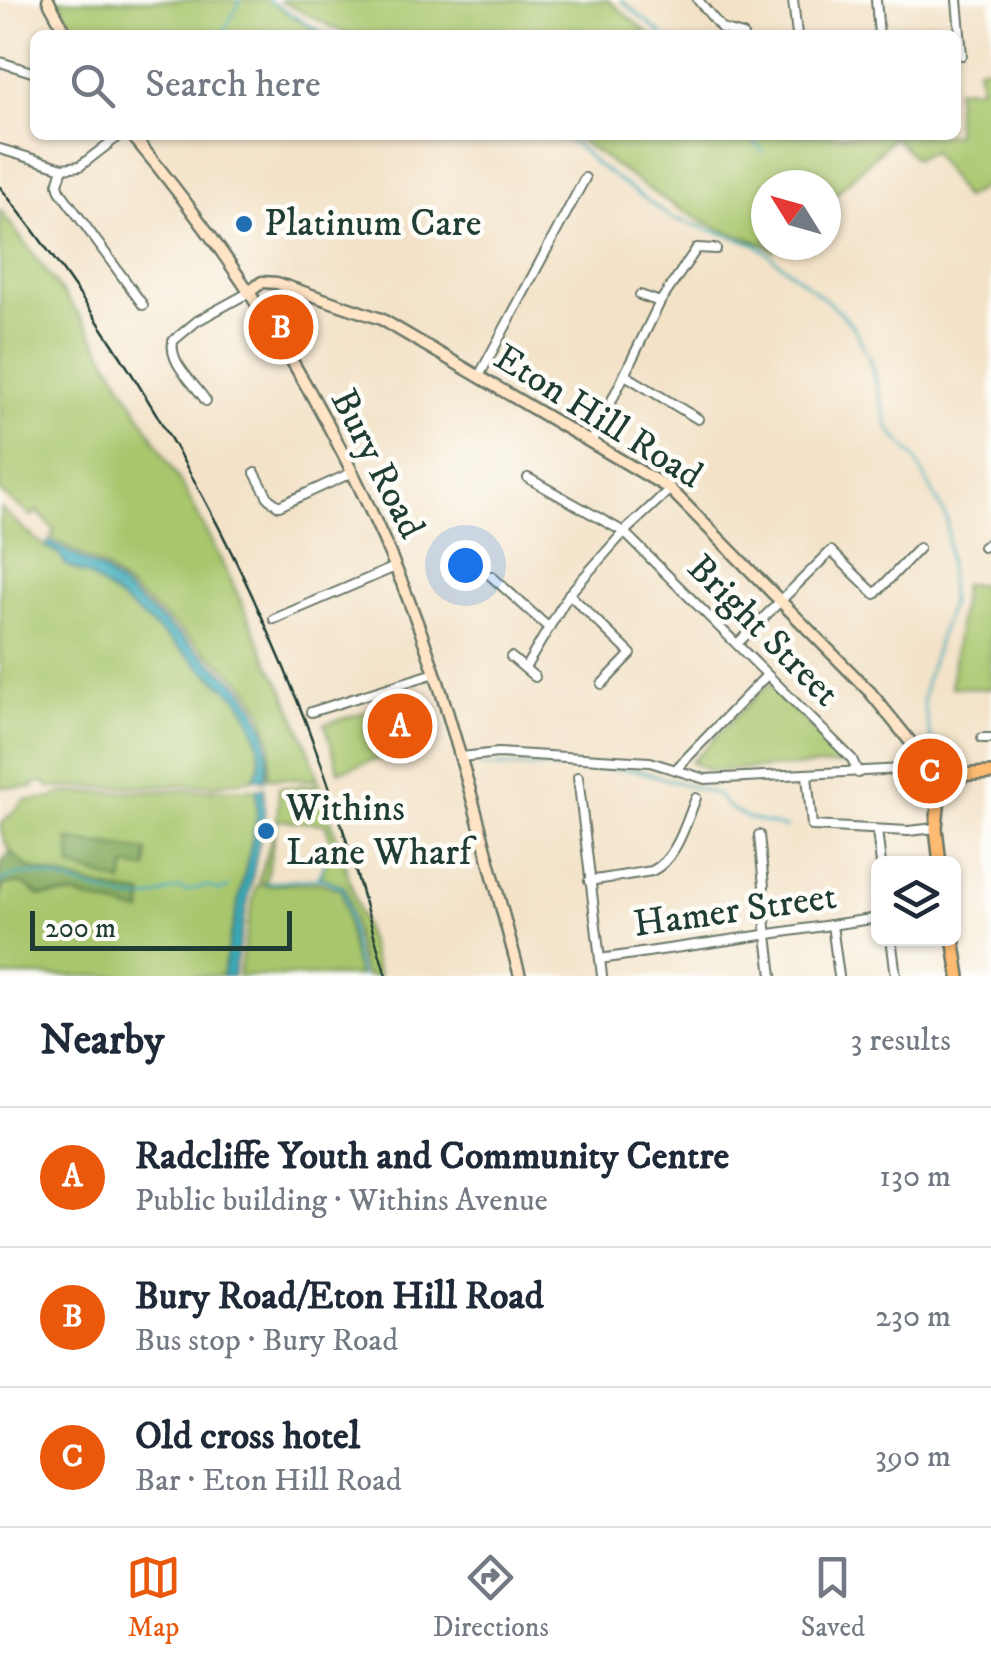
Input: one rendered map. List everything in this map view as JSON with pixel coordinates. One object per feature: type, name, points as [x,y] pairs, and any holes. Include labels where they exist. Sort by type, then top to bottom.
[{"type":"main road","points":[[939,856],[937,798],[943,782],[954,775],[991,773]]},
{"type":"main road","points":[[954,946],[959,976]]},
{"type":"street","points":[[48,0],[64,30]]},
{"type":"street","points":[[698,0],[726,30]]},
{"type":"street","points":[[793,0],[796,30]]},
{"type":"street","points":[[876,0],[879,30]]},
{"type":"street","points":[[957,0],[960,30]]},
{"type":"street","points":[[961,44],[962,55]]},
{"type":"street","points":[[0,62],[30,71]]},
{"type":"street","points":[[0,149],[63,168],[80,166],[114,140]]},
{"type":"street","name":"Bury Road","points":[[136,140],[177,188],[248,293],[314,403],[395,567],[435,673],[461,757],[520,976]]},
{"type":"street","points":[[63,168],[60,191],[144,304]]},
{"type":"street","points":[[478,376],[585,178]]},
{"type":"street","points":[[591,443],[660,302],[697,248],[716,250]]},
{"type":"street","name":"Eton Hill Road","points":[[248,293],[268,281],[381,319],[670,489],[870,692],[943,782]]},
{"type":"street","points":[[206,402],[192,379],[176,364],[174,341],[197,322],[248,293]]},
{"type":"street","points":[[640,296],[660,302]]},
{"type":"street","points":[[625,375],[698,418]]},
{"type":"street","points":[[255,473],[269,500],[279,506],[351,474]]},
{"type":"street","name":"Bright Street","points":[[528,478],[624,532],[852,759],[858,773]]},
{"type":"street","points":[[525,668],[569,594],[624,532],[670,489]]},
{"type":"street","points":[[737,644],[831,551],[875,594],[919,548]]},
{"type":"street","points":[[274,618],[395,567]]},
{"type":"street","points":[[491,576],[549,628]]},
{"type":"street","points":[[569,594],[631,654],[602,684]]},
{"type":"street","points":[[511,657],[536,677]]},
{"type":"street","points":[[312,712],[435,673]]},
{"type":"street","points":[[676,769],[767,675]]},
{"type":"street","points":[[461,757],[498,753],[650,762],[705,779],[858,773],[928,765]]},
{"type":"street","points":[[807,776],[812,826],[936,828]]},
{"type":"street","points":[[578,777],[602,976]]},
{"type":"street","points":[[589,881],[652,871],[661,866],[672,854],[696,798]]},
{"type":"street","points":[[876,830],[880,856]]},
{"type":"street","points":[[759,835],[772,976]]},
{"type":"street","name":"Hamer Street","points":[[600,959],[871,919]]},
{"type":"street","points":[[832,926],[839,976]]},
{"type":"street","points":[[892,946],[896,976]]},
{"type":"green space","points":[[58,0],[268,0],[314,30],[75,30]]},
{"type":"green space","points":[[279,0],[608,0],[644,30],[338,30]]},
{"type":"green space","points":[[978,67],[991,67],[991,183],[964,198],[932,151],[915,159],[897,140],[961,140],[961,89],[981,88]]},
{"type":"green space","points":[[579,140],[891,140],[841,188],[841,170],[751,170],[751,239],[717,228],[679,208]]},
{"type":"green space","points":[[0,210],[88,327],[185,490],[282,686],[318,780],[268,778],[271,743],[262,711],[245,684],[103,567],[54,540],[51,537],[55,531],[37,511],[32,516],[0,492]]},
{"type":"green space","points":[[0,508],[34,538],[121,599],[239,699],[254,728],[259,749],[258,770],[253,779],[216,785],[50,788],[45,782],[34,783],[33,787],[0,787]]},
{"type":"green space","points":[[963,584],[991,585],[991,689],[951,687]]},
{"type":"green space","points":[[771,685],[846,764],[711,771],[691,762],[764,688]]},
{"type":"green space","points":[[371,710],[385,757],[339,771],[325,724]]},
{"type":"green space","points":[[320,784],[379,976],[365,976],[345,887],[320,877],[332,847],[326,824],[277,820],[279,788]]},
{"type":"green space","points":[[257,789],[257,818],[222,976],[0,976],[3,885],[22,883],[40,896],[73,895],[142,912],[143,894],[48,875],[25,865],[8,848],[0,825],[25,800],[52,798],[60,793]],"holes":[[[69,840],[147,851],[147,869],[126,866],[122,883]]]},
{"type":"green space","points":[[277,820],[266,882],[258,882]]},
{"type":"green space","points":[[69,840],[147,851],[147,869],[126,866],[123,883],[71,867]]},
{"type":"green space","points":[[10,852],[28,868],[143,895],[141,913],[73,895],[40,896],[22,883],[3,885],[0,895],[0,865]]},
{"type":"green space","points":[[319,882],[341,890],[359,976],[238,976],[256,886]]},
{"type":"water","points":[[49,541],[102,570],[240,686],[265,730],[268,755],[264,781],[254,778],[259,748],[239,699],[130,607],[89,576],[66,565],[58,553],[46,546]]},
{"type":"water","points":[[264,787],[264,817],[233,976],[222,976],[257,818],[257,789]]},
{"type":"waterway","points":[[225,30],[241,0]]},
{"type":"waterway","points":[[268,0],[318,30]]},
{"type":"waterway","points":[[621,0],[657,30]]},
{"type":"waterway","points":[[565,140],[672,218],[756,244],[836,308],[855,329],[869,358],[889,429],[914,457],[947,519],[950,604],[923,703],[932,743]]},
{"type":"waterway","points":[[753,140],[763,152]]},
{"type":"waterway","points":[[481,766],[637,770],[716,794],[729,808],[747,818],[787,828]]},
{"type":"waterway","points":[[318,877],[332,846]]},
{"type":"waterway","points":[[0,883],[30,874],[144,899],[182,888],[184,891],[208,886],[219,891],[229,887]]},
{"type":"waterway","points":[[266,883],[320,878],[343,888],[361,976]]},
{"type":"tram line","points":[[0,187],[98,322],[143,392],[224,537],[292,688],[322,766],[386,976]]},
{"type":"place","name":"Platinum Care","points":[[244,224]]},
{"type":"place","name":"Bury Road/Eton Hill Road","points":[[281,327]]},
{"type":"place","name":"Radcliffe Youth and Community Centre","points":[[400,726]]},
{"type":"place","name":"Old cross hotel","points":[[930,771]]},
{"type":"place","name":"Withins Lane Wharf","points":[[266,831]]}]
